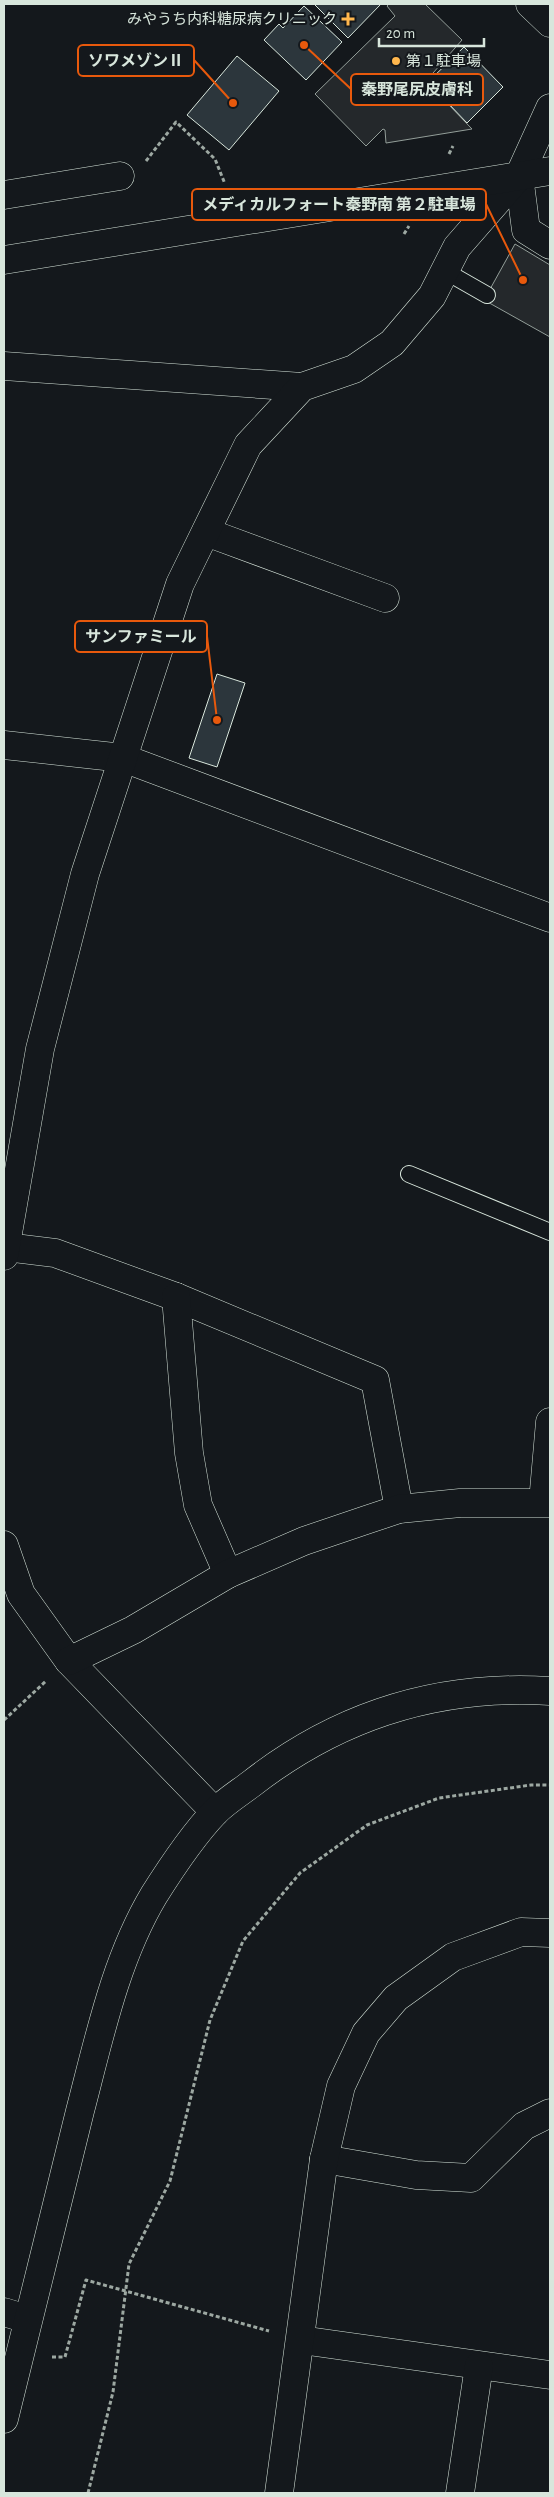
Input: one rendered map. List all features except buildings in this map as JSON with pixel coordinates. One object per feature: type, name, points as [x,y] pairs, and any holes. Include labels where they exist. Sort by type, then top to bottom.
[{"type":"street","points":[[530,4],[550,23]]},
{"type":"street","points":[[4,366],[302,387],[354,369],[392,343],[432,296],[458,247],[519,176],[550,108]]},
{"type":"street","points":[[4,195],[132,170]]},
{"type":"street","points":[[4,260],[550,171]]},
{"type":"street","points":[[519,176],[526,230],[550,244]]},
{"type":"street","points":[[302,387],[248,445],[180,584],[85,874],[40,1049],[5,1252],[55,1253],[176,1297],[375,1380],[399,1509]]},
{"type":"street","points":[[206,532],[385,598]]},
{"type":"street","points":[[4,745],[123,758],[550,918]]},
{"type":"street","points":[[176,1297],[189,1453],[198,1504],[228,1574]]},
{"type":"street","points":[[69,1661],[133,1630],[228,1574],[304,1541],[399,1509],[460,1503],[546,1502],[550,1422]]},
{"type":"street","points":[[4,1545],[22,1594],[69,1661],[215,1812]]},
{"type":"street","points":[[4,2419],[16,2315],[102,2029],[131,1942],[154,1896],[178,1860],[215,1812],[272,1767],[329,1732],[384,1710],[450,1694],[516,1689],[550,1691]]},
{"type":"street","points":[[279,2493],[324,2159],[341,2086],[366,2033],[396,1998],[452,1957],[521,1932],[550,1933]]},
{"type":"street","points":[[324,2159],[416,2175],[472,2178],[524,2126],[550,2113]]},
{"type":"street","points":[[301,2340],[550,2375]]},
{"type":"street","points":[[460,2493],[479,2366]]},
{"type":"lane","points":[[445,272],[487,295]]},
{"type":"lane","points":[[409,1174],[550,1232]]},
{"type":"path","points":[[132,170],[176,122],[215,159],[225,184]]},
{"type":"path","points":[[4,1720],[26,1699]]},
{"type":"path","points":[[88,2493],[113,2392],[129,2264],[170,2181],[213,2012],[243,1941],[300,1873],[367,1825],[439,1798],[531,1785],[550,1785]]},
{"type":"path","points":[[46,2357],[65,2357],[86,2280],[301,2340]]},
{"type":"shaded area","name":"第１駐車場","points":[[389,4],[425,4],[462,40],[426,81],[472,129],[386,143],[385,130],[383,129],[366,146],[315,94],[395,16],[387,6]]},
{"type":"shaded area","points":[[515,244],[550,265],[550,337],[484,300]]},
{"type":"place","name":"みやうち内科糖尿病クリニック","points":[[348,19]]},
{"type":"place","name":"秦野尾尻皮膚科","points":[[304,45]]},
{"type":"place","name":"第１駐車場","points":[[396,61]]},
{"type":"place","name":"ソワメゾンⅡ","points":[[233,103]]},
{"type":"place","name":"メディカルフォート秦野南 第２駐車場","points":[[523,280]]},
{"type":"place","name":"サンファミール","points":[[217,720]]}]
